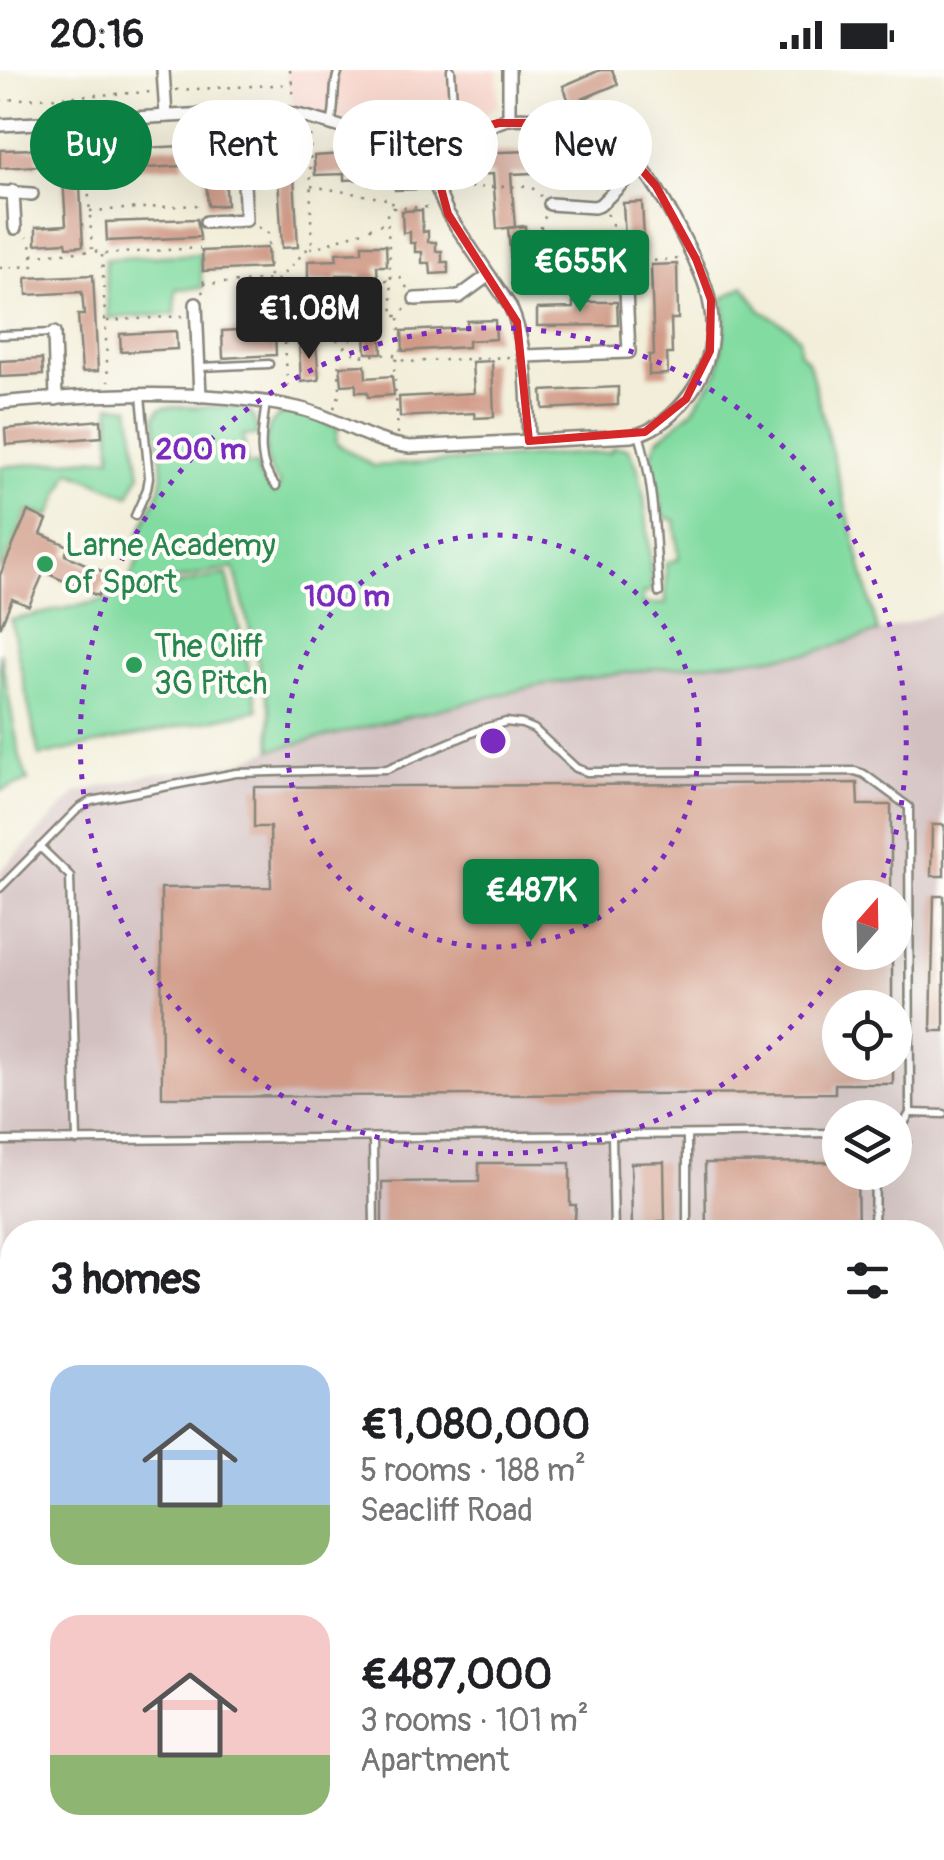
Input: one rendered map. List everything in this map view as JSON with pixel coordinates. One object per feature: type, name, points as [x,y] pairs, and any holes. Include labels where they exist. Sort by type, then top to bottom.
[{"type":"street","points":[[163,70],[166,116]]},
{"type":"street","points":[[509,70],[509,119]]},
{"type":"street","points":[[152,117],[172,116]]},
{"type":"street","points":[[498,122],[518,119]]},
{"type":"street","points":[[313,120],[333,125]]},
{"type":"street","points":[[0,125],[30,123]]},
{"type":"street","points":[[0,404],[108,396],[200,396],[266,402],[304,409],[397,445],[410,446],[639,434],[660,424],[686,399],[710,351],[712,320],[711,300],[696,259],[652,180]]},
{"type":"street","points":[[206,222],[246,220],[244,190]]},
{"type":"street","points":[[437,190],[454,225],[500,290],[517,322],[525,356],[529,441]]},
{"type":"street","points":[[550,204],[594,207],[616,190]]},
{"type":"street","points":[[15,228],[6,192],[32,194]]},
{"type":"street","points":[[525,356],[629,352],[614,271]]},
{"type":"street","points":[[415,298],[459,297],[489,275]]},
{"type":"street","points":[[196,310],[200,396]]},
{"type":"street","points":[[54,332],[56,399]]},
{"type":"lane","points":[[330,124],[335,110],[333,83],[338,70]]},
{"type":"lane","points":[[451,70],[453,100]]},
{"type":"lane","points":[[0,335],[54,332]]},
{"type":"lane","points":[[199,367],[270,364]]},
{"type":"lane","points":[[135,516],[149,477],[141,396]]},
{"type":"lane","points":[[266,402],[263,462],[266,474],[276,486]]},
{"type":"lane","points":[[639,434],[652,491],[659,593]]},
{"type":"lane","points":[[0,888],[78,808],[91,801],[236,773],[386,769],[506,722],[534,729],[576,768],[588,772],[860,772],[909,807],[910,1100]]},
{"type":"lane","points":[[40,847],[70,876],[77,1141]]},
{"type":"lane","points":[[912,1114],[944,1114]]},
{"type":"lane","points":[[0,1142],[822,1134]]},
{"type":"lane","points":[[687,1135],[687,1220]]},
{"type":"lane","points":[[612,1136],[614,1220]]},
{"type":"lane","points":[[373,1138],[374,1220]]},
{"type":"lane","points":[[874,1220],[875,1190]]},
{"type":"path","points":[[290,70],[293,100]]},
{"type":"path","points":[[0,100],[293,84]]},
{"type":"path","points":[[498,187],[530,186],[550,204],[541,227],[545,281]]},
{"type":"path","points":[[313,187],[392,200],[393,208]]},
{"type":"path","points":[[89,190],[92,251]]},
{"type":"path","points":[[287,382],[278,280],[312,244],[309,190]]},
{"type":"path","points":[[90,211],[196,205],[206,222],[200,238],[203,284],[196,310],[105,321]]},
{"type":"path","points":[[600,205],[612,222],[614,271]]},
{"type":"path","points":[[399,316],[393,316],[387,212],[393,208],[444,206]]},
{"type":"path","points":[[246,220],[268,233],[270,280]]},
{"type":"path","points":[[308,248],[388,222]]},
{"type":"path","points":[[0,268],[33,266],[32,241],[15,228]]},
{"type":"path","points":[[32,255],[200,248]]},
{"type":"path","points":[[102,254],[108,396]]},
{"type":"path","points":[[500,290],[512,283],[594,276],[634,260],[696,259]]},
{"type":"path","points":[[282,294],[341,291],[354,282],[399,276],[415,298],[399,316],[401,350],[394,364],[397,445]]},
{"type":"path","points":[[203,284],[278,280]]},
{"type":"path","points":[[329,419],[340,393],[338,355],[352,337],[347,286]]},
{"type":"path","points":[[285,339],[332,336],[357,356],[392,354],[406,362],[525,356]]},
{"type":"highlighted area","points":[[499,123],[559,123],[622,147],[656,186],[696,259],[711,300],[710,351],[686,399],[645,432],[529,441],[517,322],[448,214],[428,140]]},
{"type":"shaded area","points":[[286,70],[497,70],[498,100],[333,100],[333,119],[313,115],[313,100],[292,100]]},
{"type":"shaded area","points":[[944,611],[944,1220],[0,1220],[0,872],[76,793],[150,775],[235,764],[271,750],[540,685],[812,653]]},
{"type":"green space","points":[[200,254],[202,288],[176,289],[175,314],[108,318],[105,259]]},
{"type":"green space","points":[[744,286],[760,310],[799,338],[799,352],[809,363],[878,632],[812,653],[540,685],[271,750],[270,709],[234,568],[125,590],[146,542],[138,537],[163,474],[155,416],[164,407],[233,407],[248,410],[255,421],[257,436],[243,435],[247,465],[257,465],[259,476],[275,494],[280,484],[267,458],[267,436],[276,419],[291,413],[311,416],[338,428],[336,443],[373,466],[627,448],[639,474],[646,513],[652,586],[650,592],[643,593],[643,604],[666,604],[666,563],[679,559],[675,520],[664,517],[651,457],[657,440],[692,411],[719,370],[724,298]]},
{"type":"green space","points":[[110,405],[130,407],[140,474],[129,496],[70,471],[50,516],[28,511],[0,575],[0,467],[111,457]]},
{"type":"green space","name":"The Cliff 3G Pitch","points":[[227,574],[258,710],[39,756],[11,620]]},
{"type":"green space","points":[[0,652],[28,781],[0,791]]},
{"type":"building","points":[[600,70],[612,70],[618,84],[580,100],[568,100],[563,86]]},
{"type":"building","points":[[172,147],[172,167],[152,168],[152,148]]},
{"type":"building","points":[[30,149],[30,166],[0,168],[0,150]]},
{"type":"building","points":[[518,151],[518,174],[511,174],[515,227],[497,229],[494,190],[498,190],[498,152]]},
{"type":"building","points":[[333,155],[333,174],[315,175],[314,156]]},
{"type":"building","points":[[64,190],[80,190],[83,246],[67,247],[66,242],[36,244],[36,227],[66,225]]},
{"type":"building","points":[[207,190],[226,190],[227,205],[208,206]]},
{"type":"building","points":[[279,190],[295,190],[298,247],[282,248]]},
{"type":"building","points":[[642,202],[645,257],[626,258],[623,203]]},
{"type":"building","points":[[422,210],[423,232],[428,231],[428,242],[436,242],[436,251],[442,251],[448,273],[431,274],[430,263],[422,263],[422,252],[415,252],[415,243],[410,243],[410,232],[403,233],[402,211]]},
{"type":"building","points":[[197,219],[200,237],[107,241],[106,222]]},
{"type":"building","points":[[525,226],[533,279],[515,280],[508,228]]},
{"type":"building","points":[[604,235],[605,258],[551,260],[550,237]]},
{"type":"building","points":[[362,245],[386,245],[387,266],[377,266],[382,353],[366,353],[362,275],[337,275],[337,281],[308,281],[308,261],[337,260],[336,253],[362,252]]},
{"type":"building","points":[[267,248],[268,268],[203,271],[202,251]]},
{"type":"building","points":[[677,264],[678,319],[671,319],[668,374],[649,375],[649,355],[654,355],[651,265]]},
{"type":"building","points":[[93,275],[98,371],[82,372],[78,315],[84,315],[82,292],[27,295],[26,278]]},
{"type":"building","points":[[573,302],[617,302],[618,325],[537,326],[537,309],[573,308]]},
{"type":"building","points":[[274,308],[276,355],[223,358],[222,331],[254,329],[253,310]]},
{"type":"building","points":[[495,320],[496,339],[468,341],[468,347],[403,351],[402,331],[467,328],[467,321]]},
{"type":"building","points":[[176,331],[177,349],[121,352],[120,334]]},
{"type":"building","points":[[316,343],[319,380],[301,382],[299,344]]},
{"type":"building","points":[[42,359],[43,375],[0,377],[0,361]]},
{"type":"building","points":[[492,361],[494,417],[475,418],[474,413],[400,417],[399,397],[474,393],[472,362]]},
{"type":"building","points":[[365,365],[366,378],[392,376],[394,395],[368,397],[367,392],[356,392],[356,384],[342,385],[340,366]]},
{"type":"building","points":[[618,387],[618,405],[543,409],[542,391]]},
{"type":"building","points":[[101,420],[102,437],[6,445],[5,429]]},
{"type":"building","name":"Larne Academy of Sport","points":[[28,511],[47,520],[41,534],[69,546],[65,555],[108,574],[98,596],[44,572],[29,606],[12,599],[0,628],[0,575]]},
{"type":"building","points":[[857,783],[858,805],[891,805],[891,880],[822,880],[822,970],[892,970],[892,990],[822,990],[822,1080],[893,1080],[893,1084],[835,1084],[835,1093],[162,1097],[161,888],[271,887],[270,827],[254,827],[254,787]]},
{"type":"building","points":[[932,825],[944,825],[944,876],[931,876]]},
{"type":"building","points":[[934,896],[944,896],[944,1031],[931,1031]]},
{"type":"building","points":[[664,1162],[665,1220],[632,1220],[631,1163]]},
{"type":"building","points":[[822,1162],[822,1190],[857,1190],[858,1220],[706,1220],[705,1163]]},
{"type":"building","points":[[479,1163],[570,1163],[570,1205],[576,1205],[575,1220],[382,1220],[382,1182],[479,1181]]},
{"type":"place","name":"Larne Academy of Sport","points":[[45,564]]},
{"type":"place","name":"The Cliff 3G Pitch","points":[[134,665]]}]
